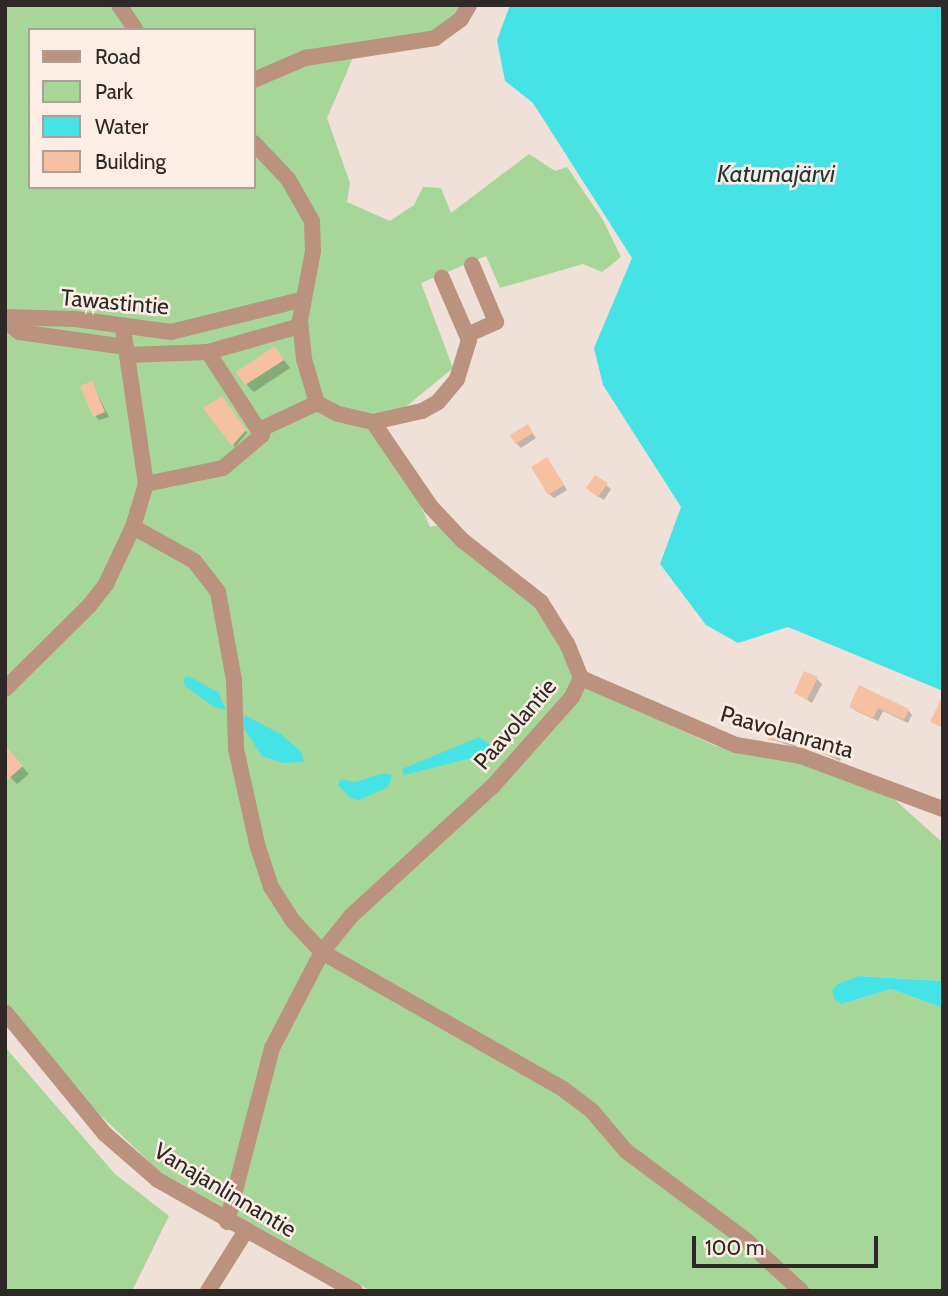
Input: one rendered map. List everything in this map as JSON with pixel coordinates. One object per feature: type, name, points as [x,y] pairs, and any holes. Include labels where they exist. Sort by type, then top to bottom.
[{"type":"street","points":[[119,5],[135,28]]},
{"type":"street","points":[[256,79],[305,58],[435,38],[461,19],[469,5]]},
{"type":"street","points":[[256,145],[288,179],[312,221],[313,251],[300,300],[300,326],[304,359],[317,403],[338,414],[373,422],[398,419],[438,402],[457,379],[467,354],[467,335],[442,278]]},
{"type":"street","points":[[467,335],[496,322],[472,265]]},
{"type":"street","name":"Tawastintie","points":[[5,318],[75,319],[123,328],[171,332],[300,300]]},
{"type":"street","points":[[5,318],[19,332],[127,351],[214,351],[300,326]]},
{"type":"street","points":[[146,484],[223,468],[254,447],[262,435],[214,351],[213,322]]},
{"type":"street","points":[[5,689],[106,584],[133,527],[146,484],[123,328]]},
{"type":"street","points":[[259,430],[317,403]]},
{"type":"street","name":"Paavolantie","points":[[227,1222],[272,1048],[322,952],[351,916],[492,787],[572,697],[581,678],[568,644],[541,602],[447,523],[373,422]]},
{"type":"street","points":[[133,527],[194,561],[218,592],[234,680],[236,749],[257,844],[271,887],[293,921],[322,952],[563,1089],[592,1111],[626,1151],[746,1240],[801,1291]]},
{"type":"street","points":[[5,670],[26,669]]},
{"type":"street","name":"Paavolanranta","points":[[581,678],[736,745],[801,756],[943,809]]},
{"type":"street","name":"Vanajanlinnantie","points":[[5,1012],[105,1134],[135,1162],[227,1222],[355,1291]]},
{"type":"street","points":[[208,1291],[245,1232]]},
{"type":"green space","points":[[5,5],[466,5],[450,26],[355,53],[327,118],[350,183],[347,202],[390,221],[414,205],[423,187],[441,188],[451,213],[529,154],[555,171],[567,167],[603,220],[621,257],[602,272],[583,264],[500,288],[486,256],[421,283],[453,368],[375,432],[399,455],[430,527],[441,525],[542,613],[564,651],[573,681],[716,746],[812,764],[885,791],[943,843],[943,981],[859,976],[842,1004],[891,989],[943,1008],[943,1291],[371,1291],[159,1171],[96,1111],[5,1001]]},
{"type":"green space","points":[[5,1047],[115,1174],[169,1216],[132,1291],[5,1291]]},
{"type":"water","name":"Katumajärvi","points":[[510,5],[943,5],[943,691],[788,627],[738,643],[706,625],[660,564],[681,507],[603,385],[594,348],[632,258],[533,103],[505,81],[497,40]]},
{"type":"water","points":[[188,676],[218,692],[226,710],[214,707],[185,686],[183,679]]},
{"type":"water","points":[[244,715],[281,734],[301,752],[304,762],[283,763],[262,756],[243,727]]},
{"type":"water","points":[[479,737],[489,744],[483,755],[404,775],[402,769]]},
{"type":"water","points":[[384,773],[392,775],[388,787],[359,800],[350,798],[338,785],[340,779],[355,782]]},
{"type":"water","points":[[859,976],[943,981],[943,1008],[891,989],[842,1004],[835,1000],[832,990],[838,984]]},
{"type":"building","points":[[275,346],[284,360],[245,385],[236,372]]},
{"type":"building","points":[[92,381],[105,412],[93,417],[80,386]]},
{"type":"building","points":[[222,396],[246,430],[232,446],[203,408]]},
{"type":"building","points":[[528,424],[533,433],[515,444],[510,435]]},
{"type":"building","points":[[547,457],[564,485],[548,495],[531,467]]},
{"type":"building","points":[[595,475],[608,483],[598,497],[586,488]]},
{"type":"building","points":[[804,671],[818,677],[807,700],[794,693]]},
{"type":"building","points":[[859,685],[909,709],[904,720],[878,708],[873,718],[849,707]]},
{"type":"building","points":[[943,695],[943,728],[930,722]]},
{"type":"building","points":[[770,730],[795,735],[793,744],[768,740]]},
{"type":"building","points":[[815,735],[840,744],[835,758],[810,748]]},
{"type":"building","points":[[5,745],[23,766],[5,782]]}]
